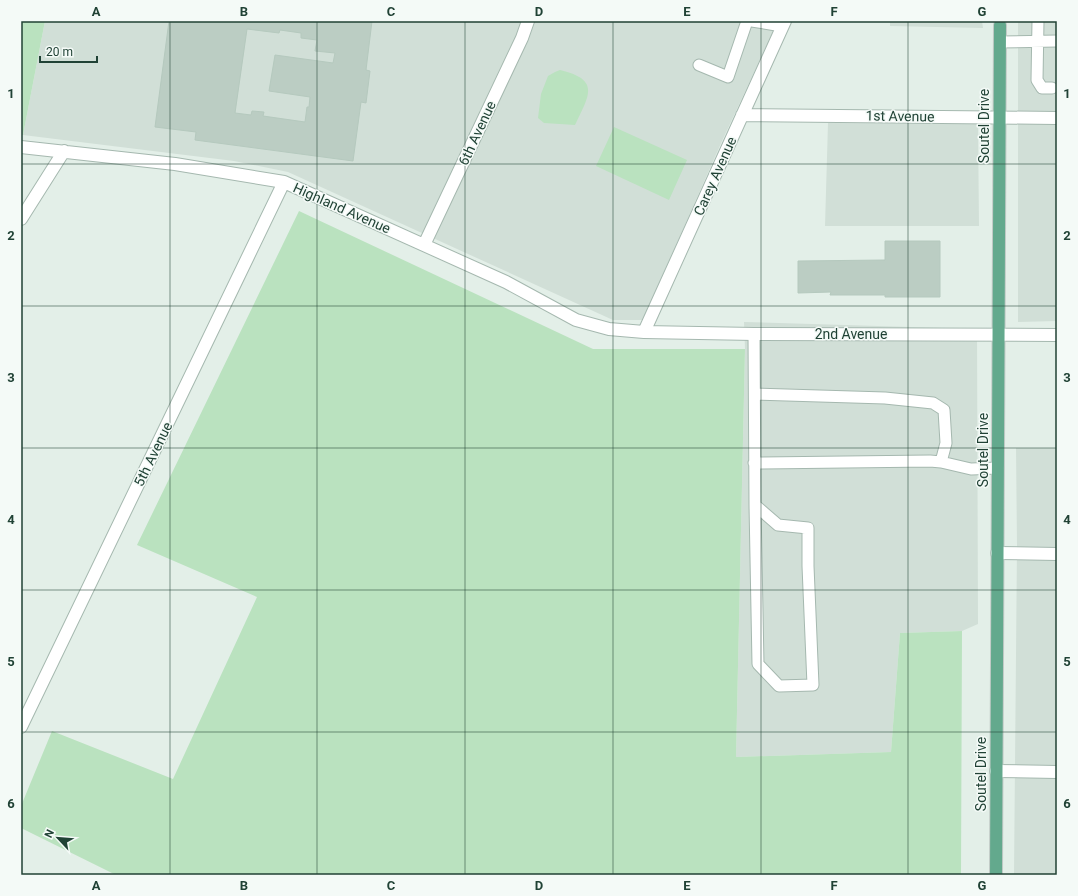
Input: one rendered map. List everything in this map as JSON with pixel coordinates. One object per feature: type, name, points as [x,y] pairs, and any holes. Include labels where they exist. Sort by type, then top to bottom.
[{"type":"main road","name":"Soutel Drive","points":[[996,875],[1000,25]]},
{"type":"street","name":"6th Avenue","points":[[424,245],[519,44],[528,21]]},
{"type":"street","name":"Carey Avenue","points":[[644,332],[784,24]]},
{"type":"street","name":"1st Avenue","points":[[742,115],[1057,118]]},
{"type":"street","name":"Highland Avenue","points":[[21,147],[175,164],[284,182],[506,282],[576,320],[609,329],[644,332]]},
{"type":"street","points":[[21,219],[64,151]]},
{"type":"street","name":"5th Avenue","points":[[21,727],[284,182]]},
{"type":"street","name":"2nd Avenue","points":[[644,332],[754,334],[1057,335]]},
{"type":"street","points":[[998,553],[1057,554]]},
{"type":"street","points":[[996,771],[1057,772]]},
{"type":"lane","points":[[699,65],[728,77],[747,21]]},
{"type":"lane","points":[[752,21],[784,24]]},
{"type":"lane","points":[[1038,21],[1037,80],[1042,88],[1052,88]]},
{"type":"lane","points":[[1000,42],[1057,41]]},
{"type":"lane","points":[[754,334],[754,463],[758,664],[779,686],[813,686],[808,566],[808,528],[778,525],[755,505]]},
{"type":"lane","points":[[755,394],[885,398],[933,402],[944,410],[946,443],[941,462]]},
{"type":"lane","points":[[754,463],[930,461],[971,469],[998,468]]},
{"type":"shaded area","points":[[45,21],[778,21],[722,141],[643,320],[613,320],[288,172],[234,161],[23,135]]},
{"type":"shaded area","points":[[890,21],[982,21],[983,28],[890,26]]},
{"type":"shaded area","points":[[1018,21],[1057,21],[1057,321],[1018,322]]},
{"type":"shaded area","points":[[828,123],[978,124],[979,226],[825,226]]},
{"type":"shaded area","points":[[744,322],[977,329],[978,624],[962,631],[900,633],[891,752],[736,757],[745,349]]},
{"type":"shaded area","points":[[1016,448],[1057,448],[1057,875],[1014,875],[1017,545]]},
{"type":"green space","points":[[21,21],[45,21],[23,135],[21,135]]},
{"type":"green space","points":[[560,70],[573,74],[582,79],[588,90],[587,97],[575,125],[544,123],[538,118],[541,94],[548,76]]},
{"type":"green space","points":[[614,127],[687,160],[669,200],[596,166]]},
{"type":"green space","points":[[299,211],[593,349],[745,349],[736,757],[891,752],[900,633],[962,631],[961,875],[116,875],[21,828],[21,806],[52,731],[173,779],[257,597],[137,545]]},
{"type":"building","points":[[169,21],[372,21],[366,70],[370,71],[366,103],[361,102],[353,161],[195,140],[196,132],[155,127]],"holes":[[[247,29],[279,33],[280,30],[301,33],[301,38],[317,40],[315,51],[335,53],[333,63],[275,55],[269,91],[310,97],[305,122],[263,116],[264,112],[252,111],[251,115],[235,113]]]},
{"type":"building","points":[[885,241],[940,241],[940,297],[830,295],[831,292],[798,293],[798,261],[885,260]]}]
